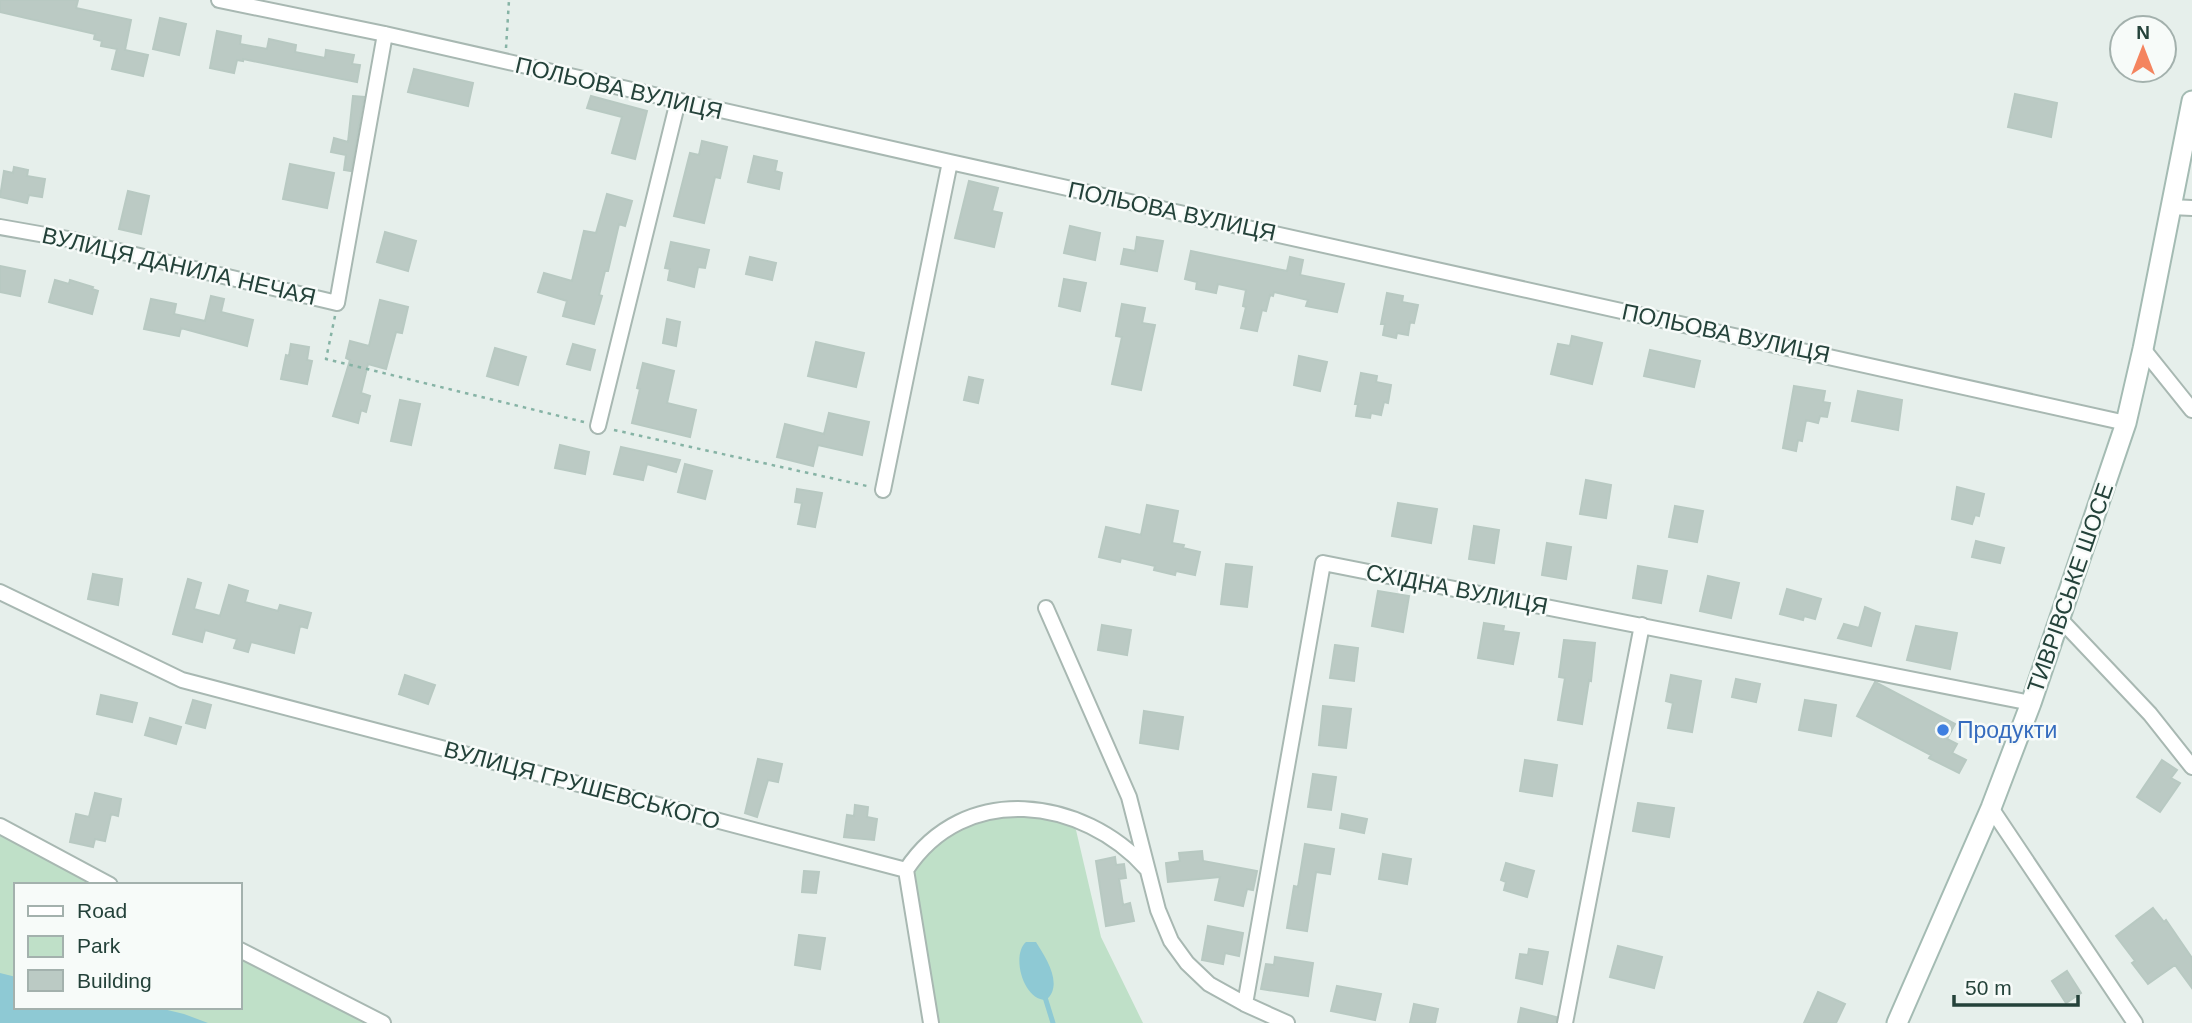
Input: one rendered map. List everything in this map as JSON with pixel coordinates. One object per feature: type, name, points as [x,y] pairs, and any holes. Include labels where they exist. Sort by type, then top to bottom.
[{"type":"main road","name":"ТИВРІВСЬКЕ ШОСЕ","points":[[1897,1023],[1991,807],[2031,703],[2126,423],[2192,101]]},
{"type":"street","name":"ПОЛЬОВА ВУЛИЦЯ","points":[[219,0],[385,34],[678,102],[2126,423]]},
{"type":"street","name":"ВУЛИЦЯ ДАНИЛА НЕЧАЯ","points":[[0,227],[68,239],[337,303],[385,34]]},
{"type":"street","points":[[598,426],[678,102]]},
{"type":"street","points":[[883,490],[950,162]]},
{"type":"street","points":[[2171,207],[2192,208]]},
{"type":"street","points":[[2143,349],[2192,410]]},
{"type":"street","name":"СХІДНА ВУЛИЦЯ","points":[[1245,1004],[1323,564],[2031,703]]},
{"type":"street","name":"ВУЛИЦЯ ГРУШЕВСЬКОГО","points":[[0,592],[182,680],[906,870]]},
{"type":"street","points":[[1046,608],[1129,797],[1158,910],[1171,941],[1187,963],[1209,984],[1287,1023]]},
{"type":"street","points":[[2060,619],[2150,714],[2192,767]]},
{"type":"street","points":[[1565,1023],[1642,625]]},
{"type":"street","points":[[1991,807],[2135,1023]]},
{"type":"street","points":[[931,1023],[906,870],[919,849],[956,824],[976,815],[1014,808],[1052,813],[1088,824],[1130,850],[1147,869]]},
{"type":"street","points":[[0,826],[106,883]]},
{"type":"street","points":[[242,951],[383,1023]]},
{"type":"path","points":[[505,61],[509,0]]},
{"type":"path","points":[[337,303],[326,359],[598,426],[883,490]]},
{"type":"green space","points":[[976,815],[1067,816],[1076,830],[1101,937],[1143,1023],[931,1023],[906,870],[919,850]]},
{"type":"green space","points":[[0,826],[106,883],[14,883],[14,1009],[242,1009],[242,951],[383,1023],[0,1023]]},
{"type":"water","points":[[1026,942],[1036,942],[1051,971],[1053,987],[1046,1000],[1031,993],[1022,976],[1020,957]]},
{"type":"water","points":[[0,973],[14,976],[14,1009],[163,1009],[208,1023],[0,1023]]},
{"type":"building","points":[[0,0],[78,0],[76,8],[131,20],[125,50],[148,55],[143,76],[112,69],[117,49],[101,46],[102,41],[94,39],[95,34],[0,12]]},
{"type":"building","points":[[160,18],[186,24],[179,55],[153,49]]},
{"type":"building","points":[[217,31],[241,36],[240,44],[267,49],[269,39],[296,45],[295,52],[325,58],[326,50],[354,55],[352,64],[360,65],[357,82],[243,59],[237,60],[234,73],[210,68]]},
{"type":"building","points":[[414,69],[473,83],[468,106],[408,92]]},
{"type":"building","points":[[2015,94],[2057,103],[2051,137],[2008,127]]},
{"type":"building","points":[[353,96],[364,97],[351,171],[344,170],[346,155],[331,152],[334,138],[348,142]]},
{"type":"building","points":[[591,96],[647,111],[635,159],[612,153],[622,117],[587,108]]},
{"type":"building","points":[[702,141],[727,147],[720,178],[715,177],[704,223],[674,216],[690,153],[699,155]]},
{"type":"building","points":[[754,156],[777,161],[775,171],[782,173],[779,189],[748,182]]},
{"type":"building","points":[[290,164],[334,173],[327,208],[283,199]]},
{"type":"building","points":[[14,167],[28,170],[27,176],[45,179],[42,197],[29,195],[27,203],[0,197],[4,171],[13,173]]},
{"type":"building","points":[[969,181],[998,188],[992,211],[1002,213],[994,247],[955,238]]},
{"type":"building","points":[[128,191],[149,196],[141,234],[119,229]]},
{"type":"building","points":[[607,194],[632,201],[625,226],[619,224],[608,271],[605,271],[599,295],[602,296],[594,324],[563,316],[567,301],[538,292],[544,273],[572,281],[584,231],[596,233]]},
{"type":"building","points":[[1070,226],[1100,233],[1095,260],[1064,253]]},
{"type":"building","points":[[385,232],[416,241],[408,271],[377,262]]},
{"type":"building","points":[[1137,237],[1163,241],[1157,271],[1121,264],[1124,249],[1135,251]]},
{"type":"building","points":[[671,242],[709,250],[705,268],[698,267],[694,287],[668,280],[670,269],[665,268]]},
{"type":"building","points":[[1191,251],[1287,271],[1290,257],[1303,260],[1300,275],[1344,284],[1337,312],[1306,306],[1308,300],[1274,292],[1273,296],[1270,295],[1266,311],[1262,310],[1257,331],[1241,328],[1246,307],[1243,306],[1246,290],[1218,284],[1216,293],[1196,289],[1197,282],[1185,279]]},
{"type":"building","points":[[750,257],[776,263],[772,280],[746,274]]},
{"type":"building","points":[[0,266],[25,271],[20,296],[0,292]]},
{"type":"building","points":[[1064,279],[1086,283],[1080,311],[1059,306]]},
{"type":"building","points":[[55,280],[69,284],[70,280],[98,291],[92,314],[49,302]]},
{"type":"building","points":[[1387,293],[1403,296],[1402,302],[1418,305],[1414,323],[1410,322],[1408,335],[1397,333],[1396,338],[1383,335],[1385,324],[1381,324]]},
{"type":"building","points":[[211,296],[224,299],[221,312],[253,320],[247,346],[181,328],[179,336],[144,329],[151,299],[176,304],[174,314],[205,321]]},
{"type":"building","points":[[380,300],[408,307],[402,333],[396,332],[386,369],[368,364],[361,393],[370,396],[366,412],[361,410],[358,423],[333,416],[350,360],[346,358],[350,341],[369,346]]},
{"type":"building","points":[[1122,304],[1145,308],[1142,323],[1155,325],[1141,390],[1112,384],[1122,337],[1116,336]]},
{"type":"building","points":[[667,319],[680,322],[676,346],[663,343]]},
{"type":"building","points":[[1572,336],[1602,343],[1592,384],[1551,374],[1558,344],[1570,346]]},
{"type":"building","points":[[816,342],[864,353],[856,387],[808,376]]},
{"type":"building","points":[[291,344],[309,347],[307,360],[312,361],[307,384],[281,379]]},
{"type":"building","points":[[573,344],[595,350],[590,370],[567,364]]},
{"type":"building","points":[[495,348],[526,357],[518,385],[487,376]]},
{"type":"building","points":[[1650,350],[1700,361],[1694,387],[1644,376]]},
{"type":"building","points":[[1299,356],[1327,362],[1320,391],[1294,385]]},
{"type":"building","points":[[643,363],[674,371],[667,403],[696,410],[690,437],[632,423]]},
{"type":"building","points":[[1361,373],[1377,376],[1376,382],[1391,385],[1388,403],[1384,402],[1381,415],[1371,413],[1370,418],[1356,416],[1358,404],[1355,404]]},
{"type":"building","points":[[969,377],[983,380],[978,403],[964,400]]},
{"type":"building","points":[[1794,386],[1825,391],[1823,402],[1830,403],[1827,417],[1820,416],[1818,423],[1806,420],[1802,441],[1798,440],[1796,451],[1783,448]]},
{"type":"building","points":[[1858,391],[1902,400],[1898,430],[1852,421]]},
{"type":"building","points":[[400,400],[420,404],[411,445],[391,441]]},
{"type":"building","points":[[829,413],[869,422],[862,455],[818,445],[813,466],[777,457],[785,424],[824,434]]},
{"type":"building","points":[[560,445],[589,452],[585,474],[555,468]]},
{"type":"building","points":[[621,447],[680,460],[676,472],[647,464],[643,480],[614,474]]},
{"type":"building","points":[[685,464],[712,471],[705,499],[678,492]]},
{"type":"building","points":[[1586,480],[1611,485],[1606,518],[1580,514]]},
{"type":"building","points":[[1957,487],[1984,494],[1979,516],[1975,515],[1972,524],[1952,519]]},
{"type":"building","points":[[797,489],[822,493],[815,527],[798,524],[802,503],[795,502]]},
{"type":"building","points":[[1398,503],[1437,509],[1431,543],[1392,536]]},
{"type":"building","points":[[1147,505],[1178,511],[1172,543],[1200,552],[1195,575],[1176,571],[1175,575],[1154,570],[1155,566],[1121,558],[1120,562],[1099,557],[1106,527],[1141,535]]},
{"type":"building","points":[[1675,506],[1703,511],[1697,542],[1669,537]]},
{"type":"building","points":[[1474,526],[1499,530],[1494,563],[1469,559]]},
{"type":"building","points":[[1976,541],[2004,548],[2000,563],[1972,557]]},
{"type":"building","points":[[1547,543],[1571,547],[1566,579],[1542,575]]},
{"type":"building","points":[[1226,564],[1252,567],[1247,607],[1221,604]]},
{"type":"building","points":[[1638,566],[1667,571],[1661,603],[1633,598]]},
{"type":"building","points":[[93,574],[122,579],[118,605],[88,599]]},
{"type":"building","points":[[1708,576],[1739,583],[1731,618],[1700,611]]},
{"type":"building","points":[[188,579],[201,583],[194,609],[220,616],[229,585],[248,591],[245,602],[278,611],[280,605],[311,613],[307,628],[300,626],[294,653],[251,642],[248,652],[234,648],[237,639],[205,630],[202,642],[173,634]]},
{"type":"building","points":[[1787,589],[1821,599],[1815,619],[1804,616],[1803,620],[1780,614]]},
{"type":"building","points":[[1378,591],[1409,596],[1403,632],[1372,626]]},
{"type":"building","points":[[1865,607],[1880,613],[1871,646],[1838,638],[1844,624],[1859,628]]},
{"type":"building","points":[[1484,623],[1504,626],[1503,631],[1519,633],[1513,664],[1478,658]]},
{"type":"building","points":[[1102,625],[1131,630],[1127,655],[1098,650]]},
{"type":"building","points":[[1916,626],[1957,633],[1950,669],[1907,660]]},
{"type":"building","points":[[1564,640],[1595,643],[1582,724],[1558,720],[1565,678],[1559,677]]},
{"type":"building","points":[[1335,645],[1358,648],[1354,681],[1330,678]]},
{"type":"building","points":[[405,675],[435,685],[428,704],[399,694]]},
{"type":"building","points":[[1671,675],[1701,681],[1692,732],[1668,728],[1673,703],[1666,701]]},
{"type":"building","points":[[1736,679],[1760,684],[1756,702],[1732,697]]},
{"type":"building","points":[[1875,682],[1955,724],[1947,739],[1957,744],[1952,753],[1966,760],[1959,773],[1857,716]]},
{"type":"building","points":[[101,695],[137,703],[132,722],[97,714]]},
{"type":"building","points":[[193,700],[211,705],[205,728],[186,723]]},
{"type":"building","points":[[1805,700],[1836,705],[1831,736],[1799,730]]},
{"type":"building","points":[[1323,706],[1351,709],[1346,748],[1319,745]]},
{"type":"building","points":[[1144,711],[1183,717],[1178,749],[1140,743]]},
{"type":"building","points":[[150,718],[181,727],[176,744],[145,735]]},
{"type":"building","points":[[758,759],[782,764],[778,782],[768,780],[757,817],[745,813]]},
{"type":"building","points":[[1525,760],[1557,765],[1552,796],[1520,791]]},
{"type":"building","points":[[2162,760],[2177,770],[2171,778],[2180,783],[2160,812],[2137,797]]},
{"type":"building","points":[[1313,774],[1336,777],[1331,810],[1308,807]]},
{"type":"building","points":[[95,793],[121,799],[118,816],[111,814],[105,841],[95,839],[93,847],[70,842],[76,814],[89,817]]},
{"type":"building","points":[[1638,803],[1674,808],[1669,837],[1633,831]]},
{"type":"building","points":[[855,805],[868,807],[867,817],[877,819],[874,840],[844,837],[847,815],[854,816]]},
{"type":"building","points":[[1342,814],[1367,819],[1364,833],[1340,828]]},
{"type":"building","points":[[1305,844],[1334,849],[1330,874],[1316,872],[1307,931],[1287,928],[1294,886],[1298,887]]},
{"type":"building","points":[[1202,851],[1203,861],[1257,871],[1253,890],[1247,889],[1243,906],[1215,900],[1220,877],[1168,882],[1166,863],[1180,861],[1179,853]]},
{"type":"building","points":[[1383,854],[1411,859],[1407,884],[1379,879]]},
{"type":"building","points":[[1115,857],[1116,865],[1124,864],[1126,878],[1119,879],[1123,905],[1130,903],[1134,921],[1106,926],[1096,861]]},
{"type":"building","points":[[1506,863],[1534,871],[1527,897],[1504,890],[1506,882],[1501,880]]},
{"type":"building","points":[[804,871],[819,872],[816,893],[802,892]]},
{"type":"building","points":[[2153,908],[2164,922],[2166,920],[2192,958],[2192,988],[2175,965],[2148,984],[2116,936]]},
{"type":"building","points":[[1208,926],[1243,933],[1239,956],[1225,953],[1223,964],[1202,960]]},
{"type":"building","points":[[799,935],[825,938],[820,969],[795,965]]},
{"type":"building","points":[[1618,946],[1662,957],[1654,988],[1610,977]]},
{"type":"building","points":[[1529,949],[1548,952],[1542,984],[1516,978],[1520,954],[1528,955]]},
{"type":"building","points":[[1275,957],[1313,963],[1308,996],[1261,989],[1266,964],[1274,965]]},
{"type":"building","points":[[2067,971],[2081,993],[2066,1003],[2052,981]]},
{"type":"building","points":[[1337,986],[1381,994],[1375,1020],[1331,1011]]},
{"type":"building","points":[[1818,992],[1845,1004],[1836,1023],[1804,1023]]},
{"type":"building","points":[[1414,1004],[1438,1009],[1435,1023],[1410,1023]]},
{"type":"building","points":[[1521,1008],[1556,1017],[1556,1023],[1518,1023]]},
{"type":"waterway","points":[[1044,994],[1053,1023]]},
{"type":"place","name":"Продукти","points":[[1943,730]]}]
